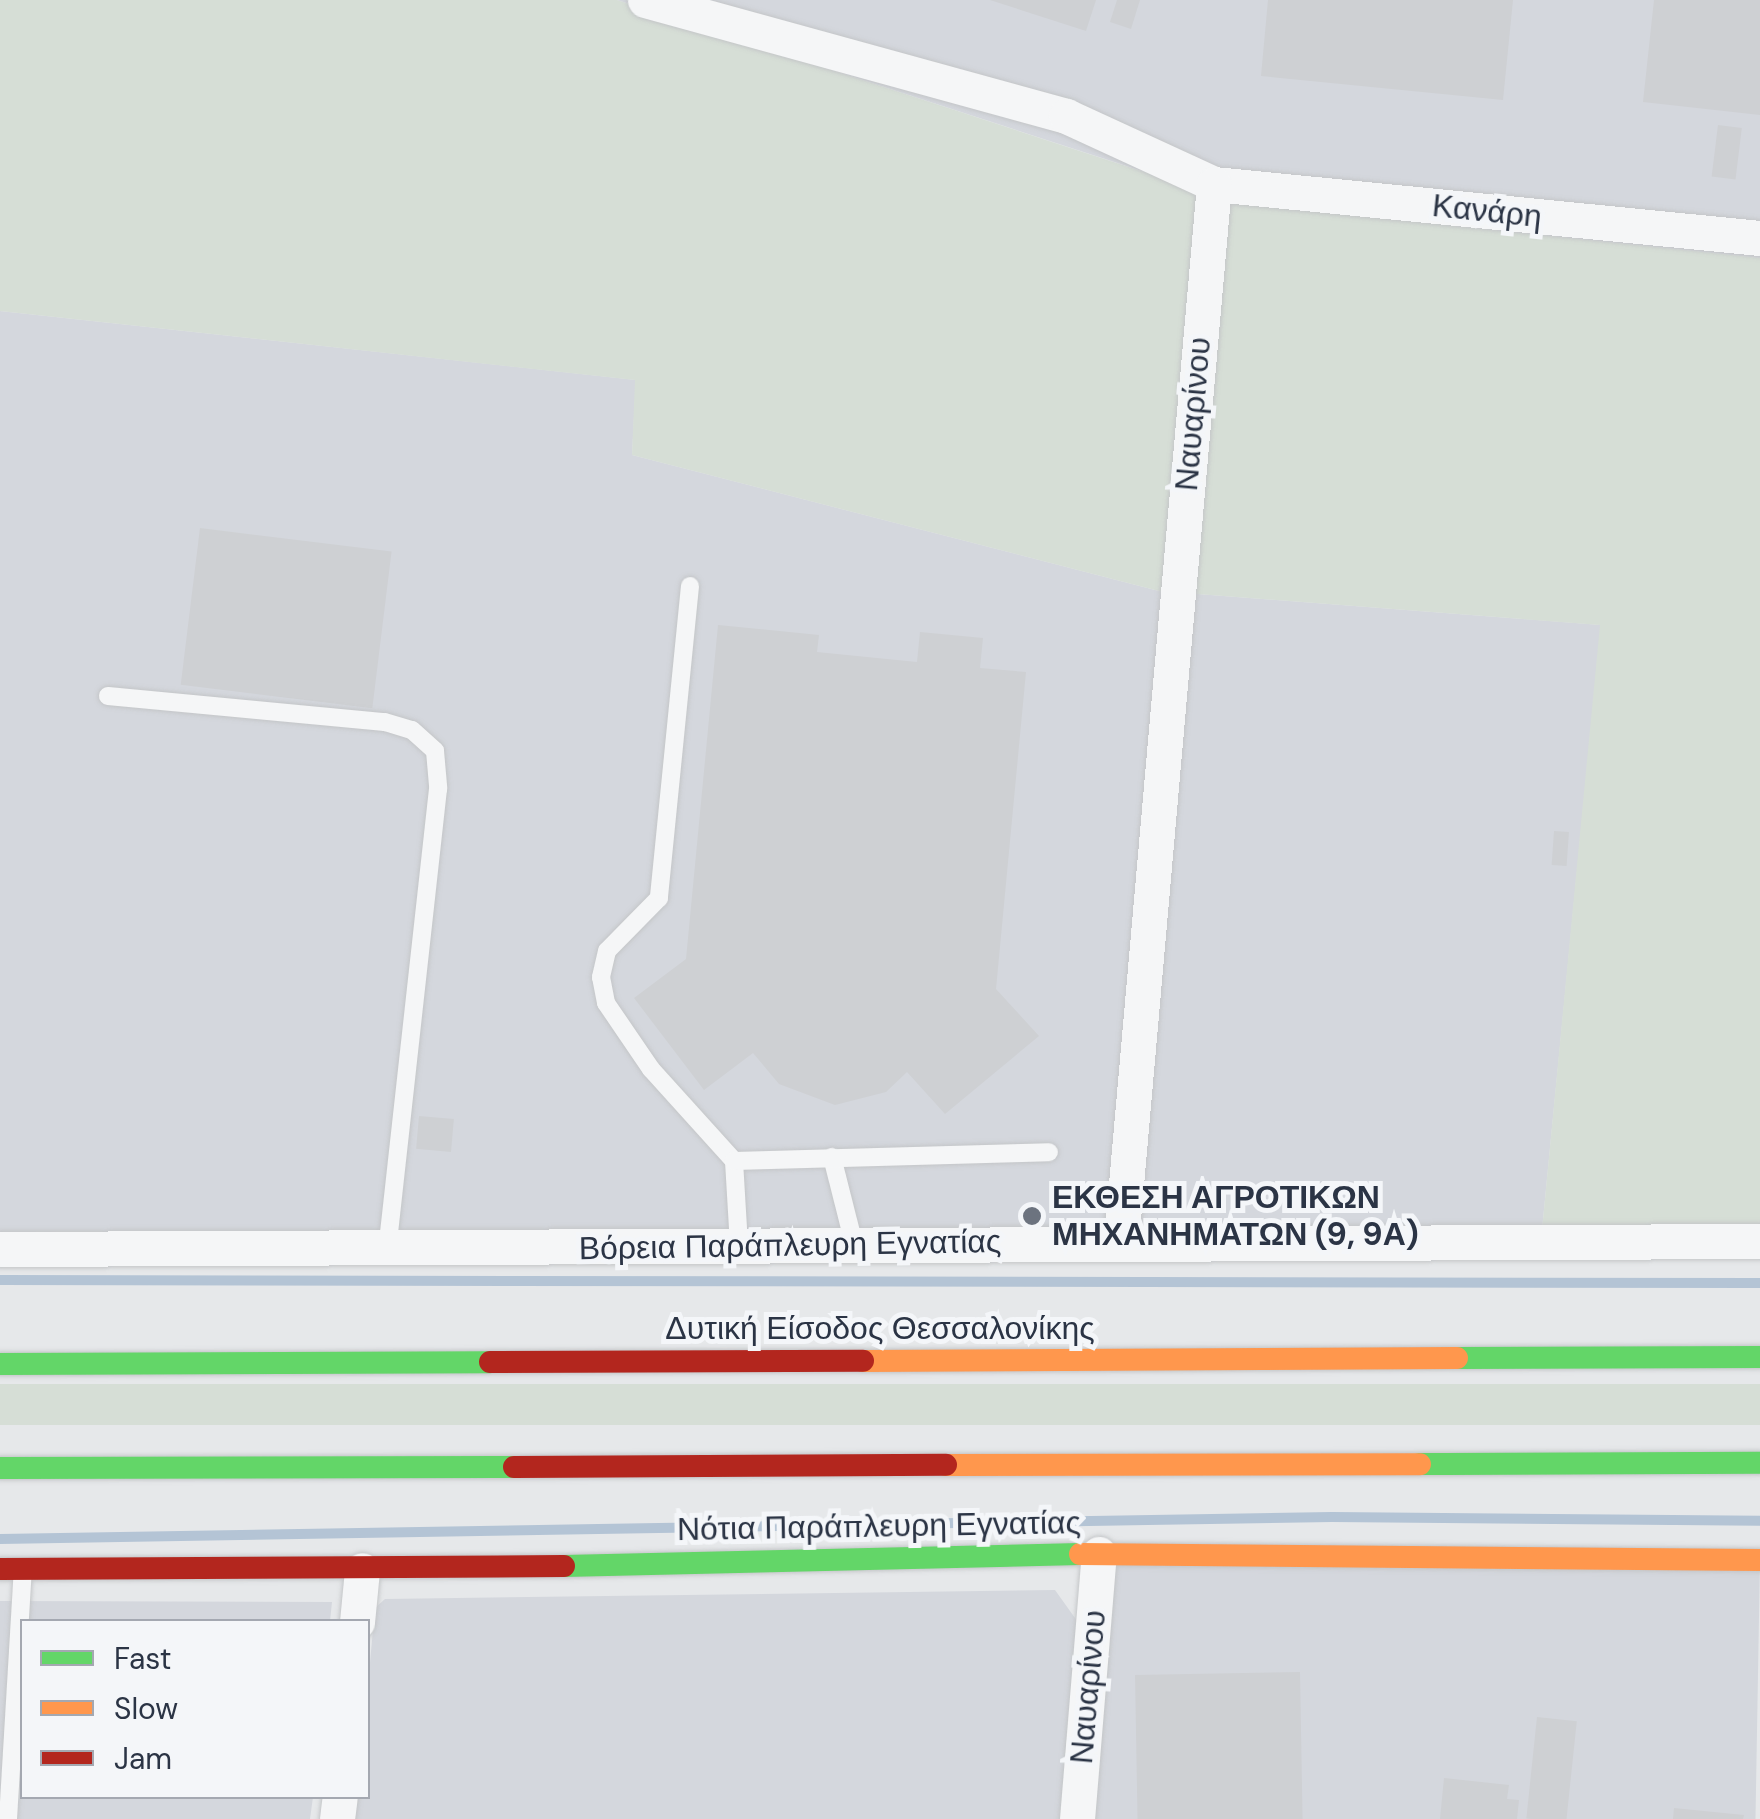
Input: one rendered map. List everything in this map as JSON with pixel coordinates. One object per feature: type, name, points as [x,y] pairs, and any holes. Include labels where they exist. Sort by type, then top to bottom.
[{"type":"main road","name":"Δυτική Είσοδος Θεσσαλονίκης","points":[[0,1364],[1760,1357]]},
{"type":"main road","points":[[0,1468],[1760,1463]]},
{"type":"main road","name":"Νότια Παράπλευρη Εγνατίας","points":[[12,1570],[362,1570],[1100,1554],[1760,1560]]},
{"type":"street","points":[[645,0],[1066,116],[1214,184]]},
{"type":"street","name":"Κανάρη","points":[[1214,184],[1760,238]]},
{"type":"street","name":"Ναυαρίνου","points":[[1121,1242],[1214,184]]},
{"type":"street","name":"Βόρεια Παράπλευρη Εγνατίας","points":[[0,1249],[1760,1241]]},
{"type":"street","name":"Ναυαρίνου","points":[[1077,1819],[1100,1554]]},
{"type":"street","points":[[357,1619],[362,1570]]},
{"type":"lane","points":[[690,586],[660,898],[607,950],[601,977],[606,1003],[651,1069],[734,1161],[739,1245]]},
{"type":"lane","points":[[108,696],[385,722],[412,730],[434,751],[438,789],[387,1248]]},
{"type":"lane","points":[[734,1161],[1050,1152]]},
{"type":"lane","points":[[832,1158],[854,1244]]},
{"type":"lane","points":[[8,1819],[12,1570]]},
{"type":"shaded area","points":[[0,0],[617,0],[1141,171],[1292,209],[1760,258],[1760,1230],[1542,1230],[1600,625],[1159,591],[632,455],[635,380],[0,311]]},
{"type":"shaded area","points":[[617,0],[1760,0],[1760,258],[1292,209],[1142,171]]},
{"type":"shaded area","points":[[0,311],[636,380],[632,455],[1159,591],[1601,625],[1542,1230],[0,1232]]},
{"type":"shaded area","points":[[0,1384],[1760,1384],[1760,1425],[0,1425]]},
{"type":"shaded area","points":[[1099,1554],[1760,1566],[1755,1819],[1094,1819]]},
{"type":"shaded area","points":[[1055,1590],[1080,1625],[1061,1819],[353,1819],[356,1799],[370,1799],[370,1662],[375,1608],[385,1599]]},
{"type":"shaded area","points":[[0,1601],[332,1602],[330,1619],[20,1619],[20,1799],[313,1799],[310,1819],[0,1819]]},
{"type":"building","points":[[990,0],[1096,0],[1086,31]]},
{"type":"building","points":[[1117,0],[1140,0],[1131,29],[1110,22]]},
{"type":"building","points":[[1268,0],[1513,0],[1503,100],[1261,76]]},
{"type":"building","points":[[1654,0],[1760,0],[1760,115],[1643,102]]},
{"type":"building","points":[[1718,125],[1742,128],[1735,180],[1712,177]]},
{"type":"building","points":[[200,528],[392,552],[372,708],[181,685]]},
{"type":"building","points":[[718,625],[819,635],[817,652],[917,662],[920,632],[983,638],[980,668],[1026,672],[996,989],[1039,1036],[945,1114],[907,1072],[886,1092],[835,1105],[779,1084],[753,1053],[704,1090],[634,998],[686,959]]},
{"type":"building","points":[[1554,831],[1569,832],[1567,866],[1552,865]]},
{"type":"building","points":[[419,1116],[454,1119],[451,1152],[416,1149]]},
{"type":"building","points":[[1300,1672],[1303,1819],[1138,1819],[1135,1675]]},
{"type":"building","points":[[1537,1717],[1577,1721],[1566,1819],[1526,1818]]},
{"type":"building","points":[[1444,1778],[1509,1785],[1507,1799],[1519,1800],[1517,1819],[1440,1819]]},
{"type":"building","points":[[1674,1808],[1744,1815],[1743,1819],[1673,1819]]},
{"type":"waterway","points":[[0,1280],[1760,1283]]},
{"type":"waterway","points":[[0,1539],[1332,1517],[1760,1521]]},
{"type":"traffic: fast","points":[[1457,1358],[1760,1357]]},
{"type":"traffic: fast","points":[[0,1364],[490,1362]]},
{"type":"traffic: fast","points":[[1420,1464],[1760,1463]]},
{"type":"traffic: fast","points":[[0,1468],[514,1467]]},
{"type":"traffic: fast","points":[[564,1566],[1080,1554]]},
{"type":"traffic: slow","points":[[863,1361],[1457,1358]]},
{"type":"traffic: slow","points":[[946,1465],[1420,1464]]},
{"type":"traffic: slow","points":[[1080,1554],[1760,1560]]},
{"type":"traffic: jam","points":[[490,1362],[863,1361]]},
{"type":"traffic: jam","points":[[514,1467],[946,1465]]},
{"type":"traffic: jam","points":[[0,1569],[564,1566]]},
{"type":"place","name":"ΕΚΘΕΣΗ ΑΓΡΟΤΙΚΩΝ ΜΗΧΑΝΗΜΑΤΩΝ (9, 9Α)","points":[[1032,1216]]}]
